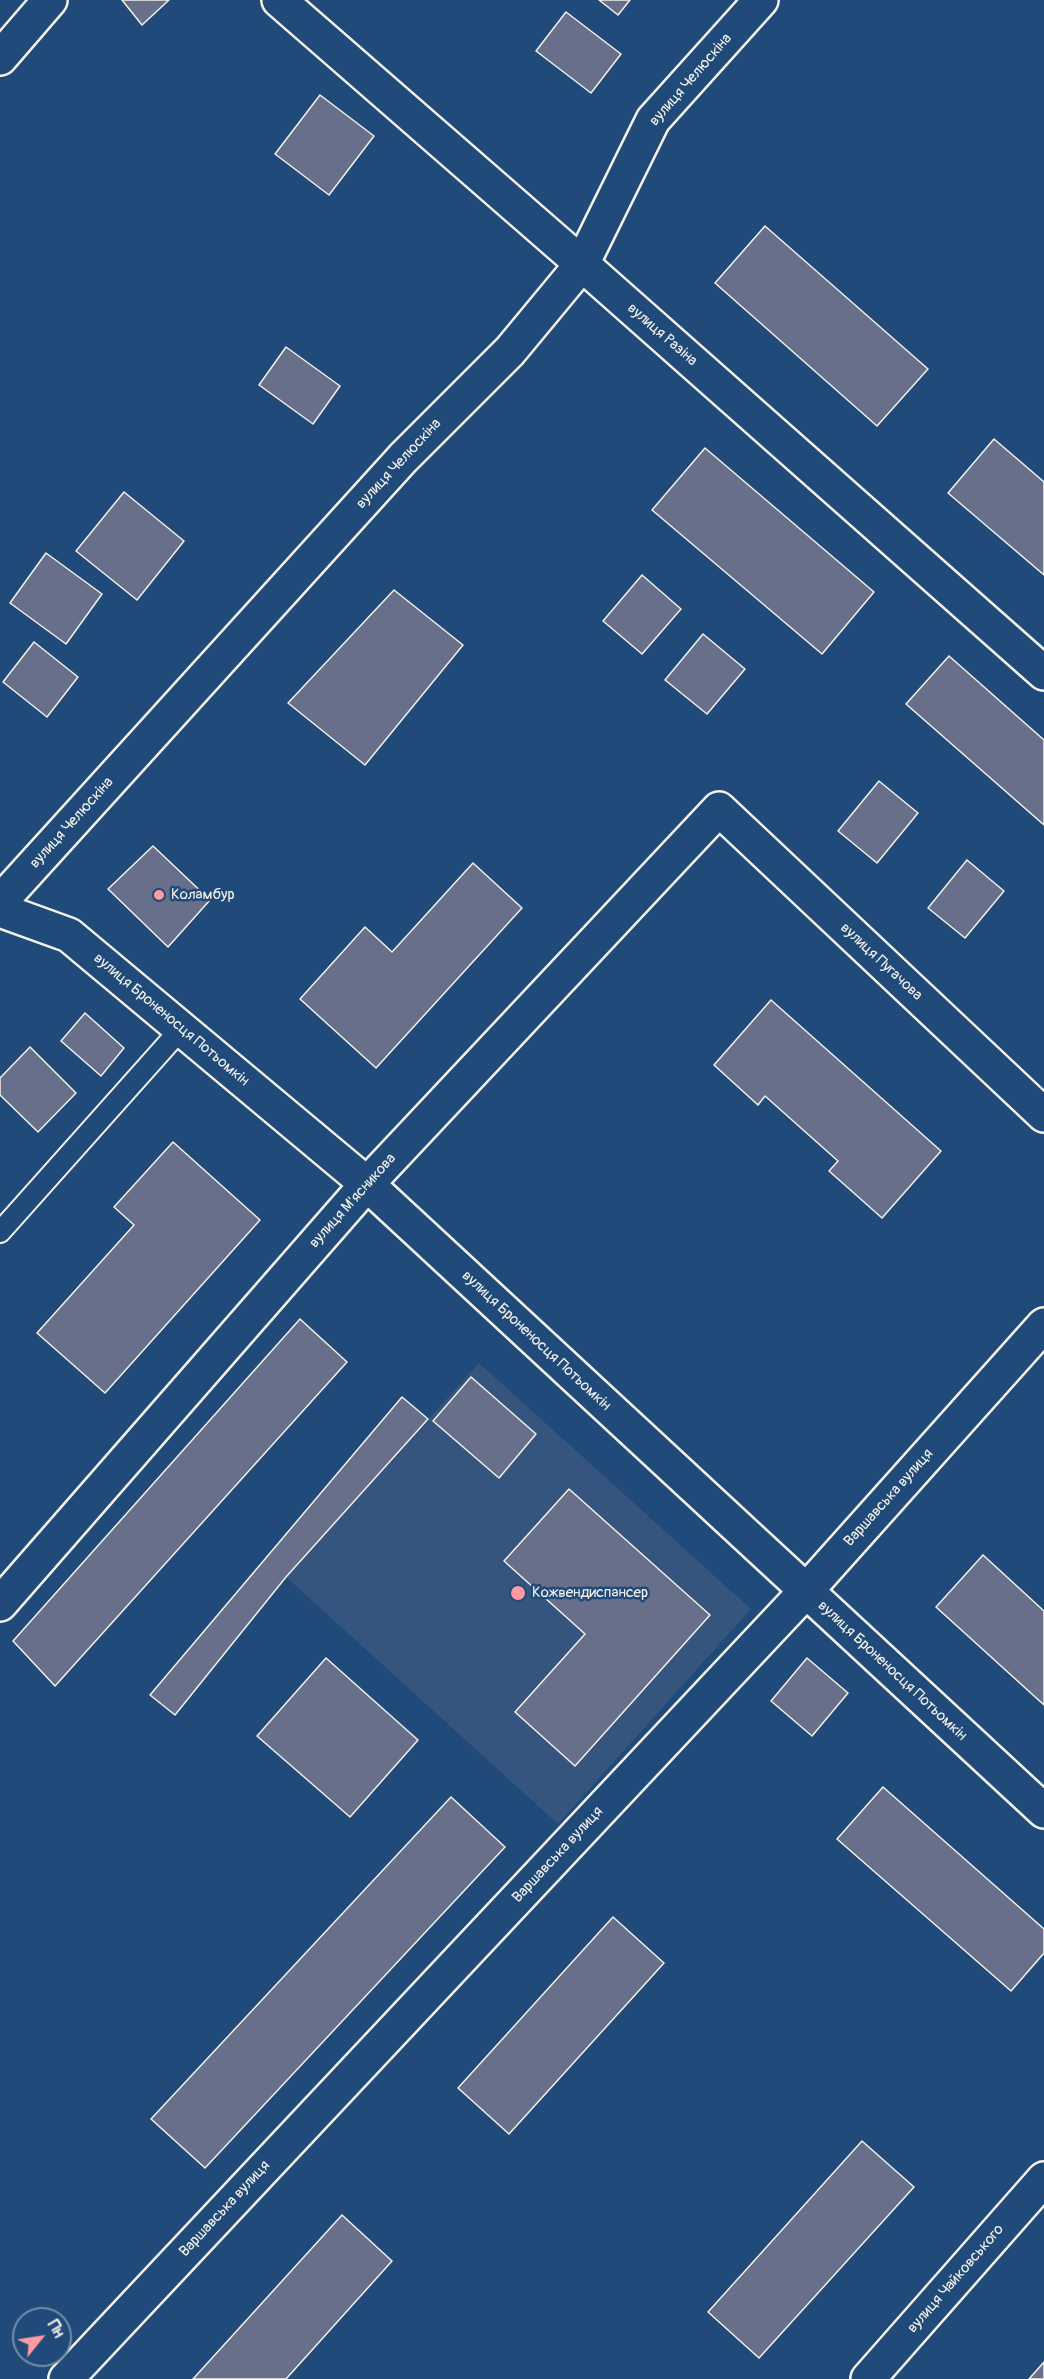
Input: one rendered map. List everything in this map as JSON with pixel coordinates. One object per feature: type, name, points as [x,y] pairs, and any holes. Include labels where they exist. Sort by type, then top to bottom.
[{"type":"street","points":[[0,58],[50,0]]},
{"type":"street","name":"вулиця Разіна","points":[[279,0],[582,264],[1044,673]]},
{"type":"street","name":"вулиця Челюскіна","points":[[0,902],[403,458],[510,351],[582,264],[653,120],[760,0]]},
{"type":"street","name":"вулиця Пугачова","points":[[719,808],[1044,1115]]},
{"type":"street","name":"вулиця М'ясникова","points":[[0,1604],[367,1184],[719,808]]},
{"type":"street","name":"вулиця Броненосця Потьомкін","points":[[0,910],[69,935],[367,1184],[1044,1811]]},
{"type":"street","name":"Варшавська вулиця","points":[[66,2379],[806,1591],[1044,1325]]},
{"type":"street","name":"вулиця Чайковського","points":[[868,2379],[1044,2179]]},
{"type":"lane","points":[[0,1232],[181,1029]]},
{"type":"shaded area","name":"Кожвендиспансер","points":[[479,1363],[751,1609],[558,1824],[286,1577]]},
{"type":"building","points":[[122,0],[169,0],[142,25]]},
{"type":"building","points":[[599,0],[630,0],[618,15]]},
{"type":"building","points":[[566,12],[621,54],[591,93],[536,51]]},
{"type":"building","points":[[320,95],[374,136],[329,195],[275,154]]},
{"type":"building","points":[[765,226],[928,369],[877,426],[715,283]]},
{"type":"building","points":[[286,347],[340,386],[313,424],[259,385]]},
{"type":"building","points":[[994,439],[1044,482],[1044,575],[948,493]]},
{"type":"building","points":[[705,448],[874,592],[822,654],[652,510]]},
{"type":"building","points":[[124,492],[184,541],[137,600],[76,551]]},
{"type":"building","points":[[46,553],[102,594],[66,644],[10,603]]},
{"type":"building","points":[[642,575],[681,609],[642,654],[603,621]]},
{"type":"building","points":[[394,590],[463,645],[365,765],[288,703]]},
{"type":"building","points":[[703,634],[745,669],[707,714],[665,680]]},
{"type":"building","points":[[34,642],[78,677],[47,717],[3,682]]},
{"type":"building","points":[[949,656],[1044,740],[1044,825],[906,704]]},
{"type":"building","points":[[879,781],[918,813],[877,863],[838,831]]},
{"type":"building","name":"Коламбур","points":[[153,846],[210,900],[168,947],[108,889]]},
{"type":"building","points":[[967,860],[1004,891],[965,938],[928,908]]},
{"type":"building","points":[[473,863],[522,908],[376,1068],[300,999],[365,927],[392,952]]},
{"type":"building","points":[[771,1000],[941,1151],[882,1218],[829,1171],[838,1161],[765,1096],[758,1105],[714,1065]]},
{"type":"building","points":[[85,1013],[124,1048],[101,1076],[61,1041]]},
{"type":"building","points":[[30,1047],[76,1093],[38,1132],[0,1095],[0,1078]]},
{"type":"building","points":[[173,1142],[260,1220],[105,1393],[37,1333],[134,1225],[114,1207]]},
{"type":"building","points":[[300,1319],[347,1362],[55,1686],[13,1641]]},
{"type":"building","points":[[471,1377],[536,1434],[499,1478],[433,1421]]},
{"type":"building","points":[[402,1397],[428,1419],[286,1577],[175,1715],[150,1695]]},
{"type":"building","points":[[569,1489],[710,1615],[575,1766],[515,1712],[585,1634],[504,1561]]},
{"type":"building","points":[[983,1555],[1044,1611],[1044,1705],[936,1607]]},
{"type":"building","points":[[326,1658],[418,1740],[350,1817],[257,1736]]},
{"type":"building","points":[[807,1658],[848,1693],[812,1736],[771,1701]]},
{"type":"building","points":[[883,1787],[1044,1929],[1044,1953],[1011,1991],[837,1839]]},
{"type":"building","points":[[451,1797],[505,1847],[205,2168],[151,2119]]},
{"type":"building","points":[[613,1917],[664,1963],[509,2134],[458,2088]]},
{"type":"building","points":[[862,2141],[914,2187],[759,2358],[708,2312]]},
{"type":"building","points":[[342,2215],[392,2261],[286,2379],[193,2379]]},
{"type":"building","points":[[1044,2362],[1044,2379],[1029,2379]]},
{"type":"place","name":"Коламбур","points":[[159,895]]},
{"type":"place","name":"Кожвендиспансер","points":[[518,1593]]}]
